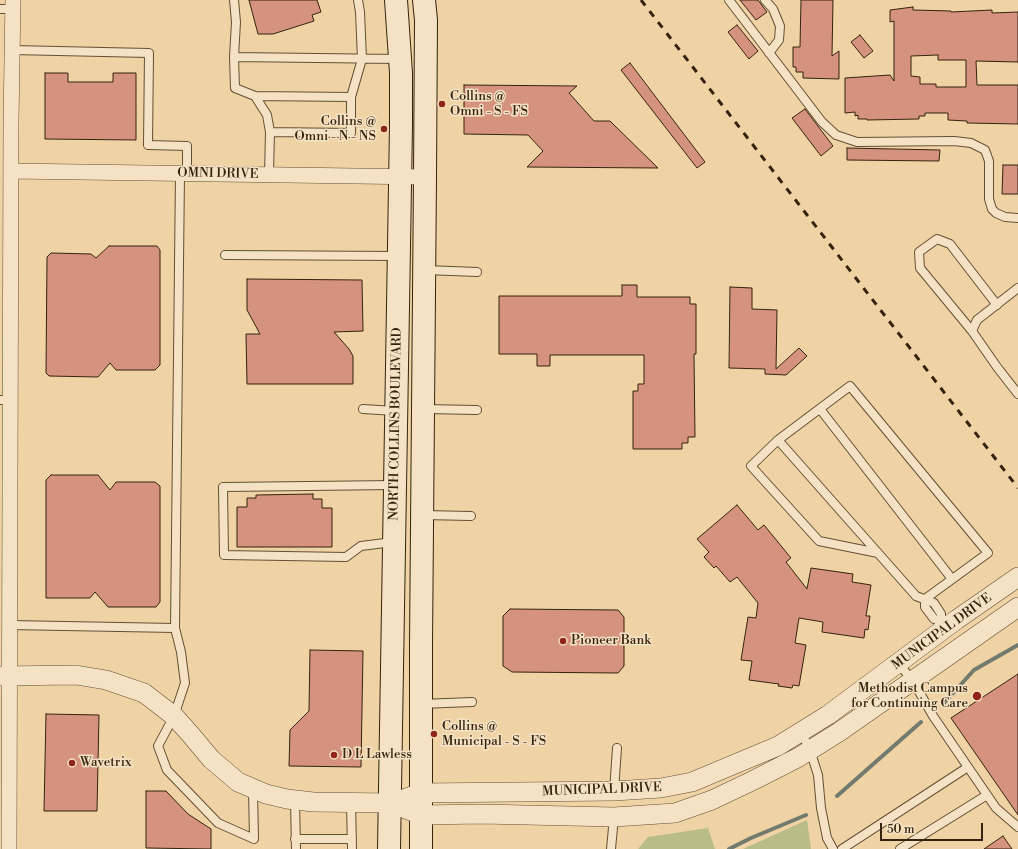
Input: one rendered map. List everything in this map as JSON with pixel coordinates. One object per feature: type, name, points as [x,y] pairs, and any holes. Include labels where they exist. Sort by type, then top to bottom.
[{"type":"main road","name":"NORTH COLLINS BOULEVARD","points":[[390,849],[399,176],[401,125],[400,59],[396,0]]},
{"type":"main road","name":"NORTH COLLINS BOULEVARD","points":[[421,849],[422,515],[426,176],[426,20],[424,0]]},
{"type":"main road","points":[[396,435],[423,408],[416,397],[409,379],[398,324]]},
{"type":"street","points":[[9,6],[12,50],[11,171],[5,400],[9,625],[4,676],[9,849]]},
{"type":"street","name":"OMNI DRIVE","points":[[11,171],[426,176]]},
{"type":"street","name":"MUNICIPAL DRIVE","points":[[4,676],[76,675],[106,680],[144,693],[174,716],[211,759],[238,782],[266,794],[295,800],[313,802],[390,803],[421,793],[614,791],[661,788],[692,782],[778,746],[828,715],[898,663],[943,625],[1018,577]]},
{"type":"street","name":"MUNICIPAL DRIVE","points":[[390,803],[421,815],[482,814],[614,817],[675,813],[712,800],[754,780],[810,750],[839,732],[1018,607]]},
{"type":"street","points":[[943,625],[960,648]]},
{"type":"street","points":[[614,791],[614,817]]},
{"type":"lane","points":[[234,0],[236,22],[234,57],[235,88],[255,96],[351,97]]},
{"type":"lane","points":[[270,132],[351,133],[351,97],[362,59],[358,0]]},
{"type":"lane","points":[[729,0],[822,122],[836,134],[857,142],[954,141],[971,144],[985,150],[990,161],[989,200],[992,209],[996,213],[1005,217],[1018,218]]},
{"type":"lane","points":[[765,0],[773,10],[780,26],[779,40],[769,53]]},
{"type":"lane","points":[[12,50],[150,53],[148,145],[187,146],[183,173],[175,628],[181,652],[185,683],[174,716],[158,746],[167,770],[218,823],[254,839],[253,788]]},
{"type":"lane","points":[[234,57],[400,59]]},
{"type":"lane","points":[[255,96],[267,116],[270,132],[269,174]]},
{"type":"lane","points":[[997,305],[950,244],[937,239],[919,252],[920,268],[972,331],[1018,394]]},
{"type":"lane","points":[[225,254],[399,256]]},
{"type":"lane","points":[[424,270],[477,272]]},
{"type":"lane","points":[[972,331],[977,320],[1018,288]]},
{"type":"lane","points":[[878,553],[818,541],[751,466],[778,440],[850,386],[988,553],[925,599]]},
{"type":"lane","points":[[423,408],[477,410]]},
{"type":"lane","points":[[820,408],[952,579]]},
{"type":"lane","points":[[363,409],[396,411]]},
{"type":"lane","points":[[778,440],[916,596],[925,599]]},
{"type":"lane","points":[[394,542],[361,546],[346,557],[224,555],[223,487],[395,485]]},
{"type":"lane","points":[[422,515],[470,516]]},
{"type":"lane","points":[[925,599],[925,607],[934,619],[943,625]]},
{"type":"lane","points":[[9,625],[175,628]]},
{"type":"lane","points":[[898,663],[912,681],[933,716],[996,808],[1018,826]]},
{"type":"lane","points":[[421,704],[472,702]]},
{"type":"lane","points":[[801,732],[810,750],[818,775],[821,808],[827,838],[833,849]]},
{"type":"lane","points":[[614,791],[617,748]]},
{"type":"lane","points":[[842,849],[968,767]]},
{"type":"lane","points":[[900,849],[987,795]]},
{"type":"lane","points":[[295,800],[296,849]]},
{"type":"lane","points":[[351,802],[352,849]]},
{"type":"lane","points":[[611,849],[614,817]]},
{"type":"lane","points":[[296,839],[352,839]]},
{"type":"green space","points":[[807,820],[811,849],[743,849]]},
{"type":"green space","points":[[708,828],[715,849],[638,849],[648,837]]},
{"type":"building","points":[[249,0],[317,0],[321,12],[312,15],[314,21],[273,34],[258,34]]},
{"type":"building","points":[[740,0],[758,0],[767,12],[756,20]]},
{"type":"building","points":[[801,0],[833,0],[832,56],[839,51],[839,79],[803,78],[803,72],[796,72],[796,67],[793,67],[793,47],[800,47]]},
{"type":"building","points":[[913,7],[913,10],[951,12],[992,10],[992,13],[1018,12],[1018,62],[976,61],[977,85],[1018,85],[1018,124],[967,123],[967,121],[948,120],[948,113],[925,113],[925,116],[919,116],[919,119],[867,120],[858,119],[858,115],[855,116],[855,112],[845,113],[845,78],[890,75],[894,81],[894,21],[890,22],[890,10]],"holes":[[[938,55],[938,60],[966,60],[966,87],[936,87],[936,84],[920,84],[920,77],[911,76],[911,56]]]},
{"type":"building","points":[[737,25],[758,51],[749,59],[728,32]]},
{"type":"building","points":[[860,35],[873,51],[864,58],[851,42]]},
{"type":"building","points":[[630,63],[705,162],[697,168],[621,70]]},
{"type":"building","points":[[45,73],[68,73],[68,82],[113,82],[113,73],[136,73],[136,140],[45,139]]},
{"type":"building","points":[[464,85],[577,86],[569,93],[594,121],[610,121],[658,168],[527,167],[543,151],[528,135],[464,134]]},
{"type":"building","points":[[805,109],[833,146],[821,156],[792,118]]},
{"type":"building","points":[[847,148],[940,150],[939,161],[847,160]]},
{"type":"building","points":[[1003,165],[1018,165],[1018,194],[1002,194]]},
{"type":"building","points":[[109,246],[157,246],[160,250],[160,365],[155,370],[116,370],[110,363],[98,377],[49,376],[46,373],[47,257],[51,253],[91,254],[96,258]]},
{"type":"building","points":[[247,279],[362,280],[363,331],[334,332],[349,349],[353,356],[353,384],[247,384],[246,334],[260,334],[247,310]]},
{"type":"building","points":[[622,285],[637,285],[637,297],[690,297],[690,304],[696,304],[696,354],[694,354],[695,437],[688,437],[688,443],[682,443],[682,449],[633,449],[633,391],[638,391],[638,384],[644,384],[644,355],[550,355],[550,366],[537,366],[537,354],[499,354],[499,296],[622,296]]},
{"type":"building","points":[[730,287],[752,288],[752,309],[777,310],[776,369],[799,348],[807,356],[786,375],[765,374],[765,369],[729,368]]},
{"type":"building","points":[[51,475],[98,475],[110,490],[116,482],[155,482],[160,486],[160,602],[156,607],[108,607],[95,592],[90,598],[46,598],[46,480]]},
{"type":"building","points":[[313,494],[313,499],[322,499],[322,508],[332,508],[332,547],[237,547],[237,507],[247,507],[247,498],[256,498],[256,495]]},
{"type":"building","points":[[737,505],[758,530],[764,525],[791,558],[786,562],[807,589],[811,568],[853,574],[852,582],[871,585],[866,616],[870,616],[868,630],[865,629],[864,638],[822,632],[823,622],[799,618],[795,643],[806,645],[799,686],[793,685],[792,688],[778,686],[779,684],[749,680],[752,661],[741,660],[748,617],[756,618],[758,603],[737,577],[730,582],[716,566],[714,568],[704,557],[709,552],[697,539]]},
{"type":"building","name":"Pioneer Bank","points":[[510,609],[618,610],[624,617],[624,666],[618,673],[512,672],[503,666],[503,616]]},
{"type":"building","points":[[310,650],[363,651],[361,767],[289,766],[290,730],[309,711]]},
{"type":"building","points":[[1018,674],[1018,815],[951,718]]},
{"type":"building","name":"Wavetrix","points":[[46,714],[99,715],[97,811],[44,811]]},
{"type":"building","points":[[146,791],[166,791],[188,814],[211,829],[211,849],[146,848]]},
{"type":"building","points":[[1003,836],[1012,849],[984,849]]},
{"type":"waterway","points":[[944,703],[974,670],[1018,645]]},
{"type":"waterway","points":[[837,796],[921,722]]},
{"type":"waterway","points":[[729,849],[806,815]]},
{"type":"railway","points":[[641,0],[1018,488]]},
{"type":"place","name":"Collins @ Omni - S - FS","points":[[442,104]]},
{"type":"place","name":"Collins @ Omni - N - NS","points":[[384,129]]},
{"type":"place","name":"Pioneer Bank","points":[[563,641]]},
{"type":"place","name":"Methodist Campus for Continuing Care","points":[[977,696]]},
{"type":"place","name":"Collins @ Municipal - S - FS","points":[[434,734]]},
{"type":"place","name":"D L Lawless","points":[[334,755]]},
{"type":"place","name":"Wavetrix","points":[[72,763]]}]
